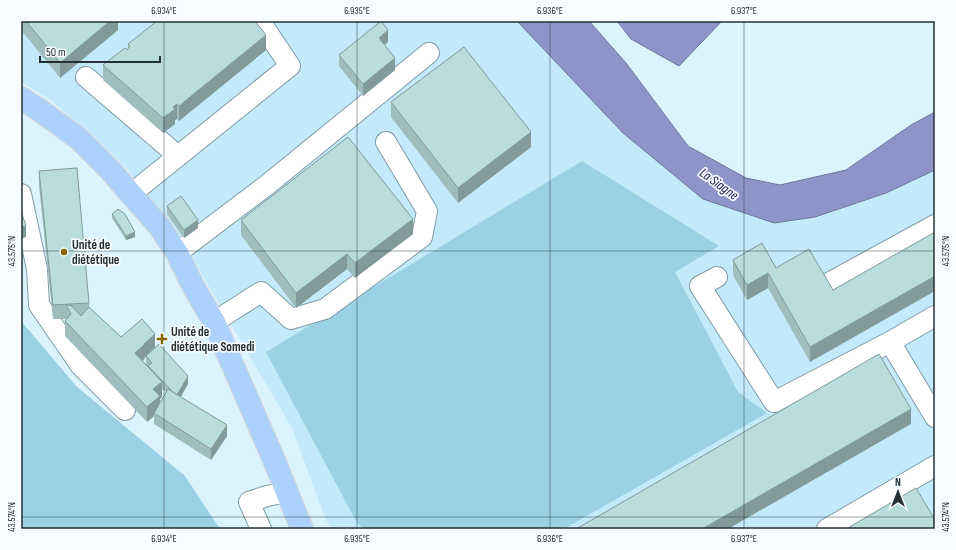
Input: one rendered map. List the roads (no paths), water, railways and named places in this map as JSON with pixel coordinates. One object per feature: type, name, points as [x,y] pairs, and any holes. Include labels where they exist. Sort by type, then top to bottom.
[{"type":"main road","points":[[21,98],[79,139],[110,170],[159,226],[177,253],[192,284],[214,322],[274,460],[302,529]]},
{"type":"lane","points":[[131,194],[290,66],[260,21]]},
{"type":"lane","points":[[177,253],[267,186],[428,53]]},
{"type":"lane","points":[[86,77],[178,156]]},
{"type":"lane","points":[[214,322],[261,292],[291,319],[325,309],[422,237],[427,211],[386,142]]},
{"type":"lane","points":[[21,194],[38,269],[39,305],[81,366],[125,410]]},
{"type":"lane","points":[[826,284],[935,225]]},
{"type":"lane","points":[[717,277],[700,286],[774,402],[890,342],[935,316]]},
{"type":"lane","points":[[890,342],[935,417]]},
{"type":"lane","points":[[827,529],[935,466]]},
{"type":"lane","points":[[261,529],[249,502],[267,496],[287,492]]},
{"type":"water","name":"La Siagne","points":[[517,21],[589,21],[626,63],[688,146],[746,178],[780,185],[846,170],[911,125],[935,112],[935,170],[886,193],[815,217],[774,223],[703,199],[623,133]]},
{"type":"water","points":[[617,21],[722,21],[679,66],[631,39]]},
{"type":"place","name":"Unité de diététique","points":[[64,252]]},
{"type":"place","name":"Unité de diététique Somedi","points":[[162,339]]}]
